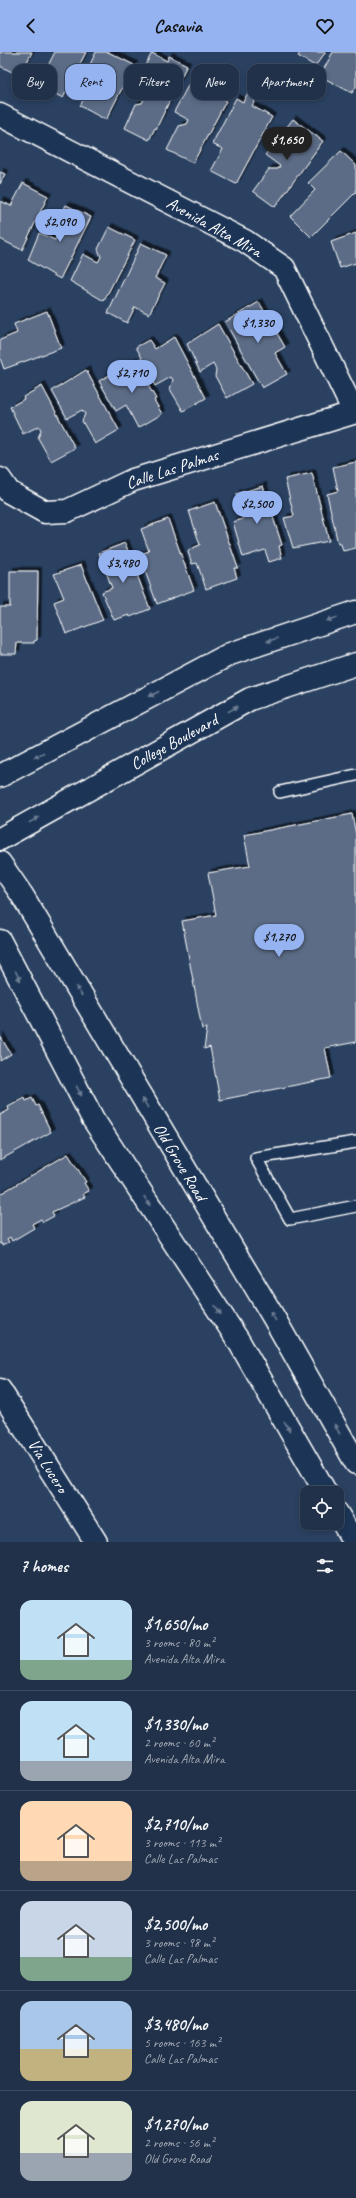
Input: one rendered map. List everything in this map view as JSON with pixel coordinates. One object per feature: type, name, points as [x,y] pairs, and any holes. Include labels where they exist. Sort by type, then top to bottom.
[{"type":"main road","name":"Avenida Alta Mira","points":[[0,115],[245,241],[284,268],[355,412]]},
{"type":"main road","name":"Calle Las Palmas","points":[[0,479],[9,492],[45,512],[67,511],[132,480],[355,412]]},
{"type":"main road","points":[[0,776],[230,654],[356,612]]},
{"type":"main road","name":"College Boulevard","points":[[0,839],[250,699],[356,664]]},
{"type":"main road","name":"Old Grove Road","points":[[0,863],[22,894],[274,1318],[356,1463]]},
{"type":"main road","points":[[0,941],[94,1119],[238,1340],[322,1486]]},
{"type":"main road","name":"Via Lucero","points":[[0,1390],[96,1542]]},
{"type":"main road","points":[[344,1525],[354,1542]]},
{"type":"lane","points":[[280,792],[356,775]]},
{"type":"lane","points":[[356,1142],[256,1158],[290,1219],[356,1206]]},
{"type":"building","points":[[0,52],[32,52],[26,64],[12,64],[12,72],[0,66]]},
{"type":"building","points":[[55,52],[86,52],[80,64],[65,64],[65,94],[63,98],[57,95],[57,64],[49,64]]},
{"type":"building","points":[[96,52],[108,52],[132,64],[124,64],[124,85],[106,120],[80,106],[83,100],[116,100],[116,64],[90,64]]},
{"type":"building","points":[[301,52],[326,52],[317,64],[312,64],[298,56]]},
{"type":"building","points":[[333,52],[356,52],[356,87],[352,93],[326,79],[326,65]]},
{"type":"building","points":[[152,53],[167,61],[169,56],[187,65],[183,73],[183,64],[146,64]]},
{"type":"building","points":[[191,80],[191,100],[226,101],[193,163],[167,150],[179,126],[187,124],[189,120],[174,112],[180,100],[183,100],[183,95]]},
{"type":"building","points":[[247,95],[247,100],[255,100],[252,106],[272,117],[236,184],[211,171],[223,149],[212,144],[235,100],[239,100],[243,102]]},
{"type":"building","points":[[144,100],[170,100],[149,140],[125,128],[136,104],[142,103]]},
{"type":"building","points":[[293,119],[323,141],[275,207],[253,191],[269,169],[278,169],[280,166],[265,155]]},
{"type":"building","points":[[341,151],[356,165],[356,192],[311,237],[290,216],[315,190],[308,183]]},
{"type":"building","points":[[0,172],[5,174],[0,184]]},
{"type":"building","points":[[23,183],[48,196],[22,250],[0,239],[0,204],[1,201],[11,206]]},
{"type":"building","points":[[66,205],[91,217],[60,279],[28,260],[39,233],[55,240],[57,235],[54,228]]},
{"type":"building","points":[[109,227],[135,240],[104,301],[70,281],[83,254],[98,262],[101,257],[98,249]]},
{"type":"building","points":[[356,233],[356,263],[340,268],[331,242]]},
{"type":"building","points":[[141,243],[166,255],[155,278],[165,283],[149,314],[135,307],[127,323],[108,313]]},
{"type":"building","points":[[259,302],[285,347],[275,353],[287,374],[262,388],[225,322]]},
{"type":"building","points":[[47,311],[61,348],[4,369],[0,358],[0,340],[17,333],[14,324]]},
{"type":"building","points":[[218,324],[252,384],[227,398],[215,376],[216,370],[213,364],[200,372],[187,344]]},
{"type":"building","points":[[174,337],[206,398],[183,411],[170,389],[173,380],[171,377],[155,386],[140,359],[142,358],[136,347],[149,340],[155,349]]},
{"type":"building","points":[[134,361],[156,399],[154,400],[162,414],[138,428],[126,405],[116,411],[99,381]]},
{"type":"building","points":[[86,370],[119,430],[95,444],[82,421],[85,414],[82,410],[67,418],[52,391]]},
{"type":"building","points":[[42,386],[75,448],[51,461],[38,438],[41,430],[39,426],[23,434],[10,407],[24,399],[23,397]]},
{"type":"building","points":[[356,462],[356,548],[343,551],[341,544],[338,544],[327,494],[338,491],[333,467]]},
{"type":"building","points":[[312,473],[329,541],[293,548],[284,518],[294,516],[285,479]]},
{"type":"building","points":[[263,486],[282,545],[279,546],[282,558],[269,562],[265,550],[243,557],[233,522],[243,519],[236,494]]},
{"type":"building","points":[[215,502],[238,568],[234,568],[237,578],[206,589],[197,563],[192,564],[188,552],[190,549],[200,545],[189,511]]},
{"type":"building","points":[[168,519],[194,590],[157,604],[139,555],[149,551],[141,529]]},
{"type":"building","points":[[125,543],[150,609],[130,617],[129,615],[114,620],[102,592],[112,588],[99,553]]},
{"type":"building","points":[[81,565],[103,620],[66,634],[54,602],[64,598],[54,574]]},
{"type":"building","points":[[10,571],[38,571],[37,640],[34,641],[34,643],[17,643],[16,654],[0,654],[0,607],[10,607]]},
{"type":"building","points":[[352,814],[356,835],[356,1042],[325,1048],[331,1078],[220,1100],[210,1047],[204,1049],[207,1028],[202,1029],[182,921],[216,915],[208,873],[250,866],[244,835]]},
{"type":"building","points":[[0,1036],[11,1054],[0,1061]]},
{"type":"building","points":[[25,1098],[26,1101],[32,1098],[36,1106],[38,1105],[51,1132],[0,1160],[0,1115],[9,1110],[8,1107]]},
{"type":"building","points":[[68,1154],[86,1182],[84,1183],[89,1191],[83,1194],[85,1197],[52,1212],[54,1216],[43,1222],[41,1219],[32,1224],[34,1228],[12,1241],[10,1237],[7,1239],[9,1242],[3,1245],[0,1243],[0,1194]]}]
